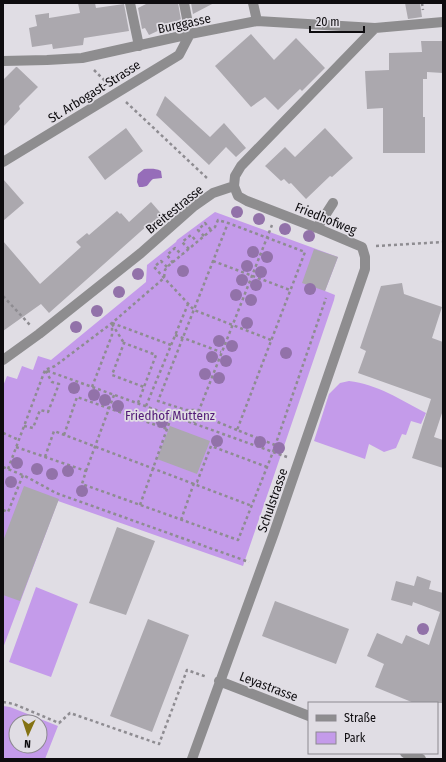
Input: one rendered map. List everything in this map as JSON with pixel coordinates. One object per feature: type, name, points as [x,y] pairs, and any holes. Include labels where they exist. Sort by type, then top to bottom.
[{"type":"street","points":[[130,3],[139,46]]},
{"type":"street","points":[[184,3],[190,34]]},
{"type":"street","points":[[253,3],[257,21]]},
{"type":"street","name":"Burggasse","points":[[3,60],[82,58],[257,21],[374,28],[443,22]]},
{"type":"street","points":[[234,186],[235,176],[241,166],[374,28]]},
{"type":"street","name":"St. Arbogast-Strasse","points":[[3,162],[179,55],[190,34]]},
{"type":"street","name":"Breitestrasse","points":[[3,360],[39,334],[141,252],[193,207],[213,193],[234,186]]},
{"type":"street","name":"Friedhofweg","points":[[234,186],[238,196],[247,201],[362,247]]},
{"type":"street","points":[[317,228],[333,203]]},
{"type":"street","name":"Schulstrasse","points":[[192,759],[219,681],[262,566],[278,535],[299,461],[365,269],[365,257],[362,247]]},
{"type":"street","name":"Leyastrasse","points":[[219,681],[308,716]]},
{"type":"street","points":[[408,754],[421,759]]},
{"type":"path","points":[[82,58],[209,180],[213,193]]},
{"type":"path","points":[[194,423],[276,212]]},
{"type":"path","points":[[8,469],[45,370],[55,366],[112,323],[164,278],[167,267],[215,227],[218,220],[305,252],[236,430]]},
{"type":"path","points":[[204,236],[198,230],[205,223],[211,230]]},
{"type":"path","points":[[228,223],[158,401],[186,410],[199,410],[208,418],[275,445]]},
{"type":"path","points":[[189,249],[182,242],[186,238],[191,235],[197,242]]},
{"type":"path","name":"Friedhofweg","points":[[362,247],[443,242]]},
{"type":"path","points":[[173,263],[167,255],[175,248],[182,255]]},
{"type":"path","points":[[167,267],[161,261],[154,267],[194,310],[271,340]]},
{"type":"path","points":[[213,261],[290,290]]},
{"type":"path","points":[[3,296],[39,334]]},
{"type":"path","points":[[114,395],[82,484],[238,540],[273,452],[326,298]]},
{"type":"path","points":[[146,406],[188,304]]},
{"type":"path","points":[[112,323],[124,343],[156,355],[138,403]]},
{"type":"path","points":[[112,323],[171,345]]},
{"type":"path","points":[[92,387],[112,335],[112,323]]},
{"type":"path","points":[[175,335],[221,352]]},
{"type":"path","points":[[124,343],[112,375],[144,387]]},
{"type":"path","points":[[45,370],[299,461]]},
{"type":"path","points":[[24,426],[33,428],[40,410],[48,412],[59,384],[52,382],[45,370]]},
{"type":"path","points":[[64,435],[76,397],[167,430]]},
{"type":"path","points":[[140,505],[172,415]]},
{"type":"path","points":[[45,457],[54,431],[252,506]]},
{"type":"path","points":[[3,433],[19,440]]},
{"type":"path","points":[[181,520],[194,483],[197,482],[211,446],[267,467]]},
{"type":"path","points":[[16,447],[86,471]]},
{"type":"path","points":[[3,467],[23,475],[56,493],[262,566]]},
{"type":"path","points":[[3,510],[8,512],[23,475]]},
{"type":"path","points":[[3,702],[14,704],[59,723],[70,713],[159,744],[187,670],[219,681]]},
{"type":"green space","name":"Friedhof Muttenz","points":[[215,212],[338,257],[325,291],[335,295],[334,300],[243,566],[58,501],[3,648],[3,386],[7,376],[17,379],[22,366],[33,370],[38,356],[51,360],[146,282],[147,265],[177,240]]},
{"type":"green space","points":[[349,381],[369,385],[379,389],[426,413],[421,424],[411,421],[406,435],[402,434],[396,448],[384,452],[369,444],[365,459],[314,441],[329,394],[340,383]]},
{"type":"green space","points":[[36,587],[78,604],[51,677],[9,662]]},
{"type":"green space","points":[[3,706],[10,707],[28,714],[8,714],[8,754],[47,754],[45,759],[3,759]]},
{"type":"green space","points":[[48,722],[58,726],[48,751]]},
{"type":"shaded area","points":[[144,169],[155,169],[161,171],[162,178],[153,179],[146,186],[139,187],[137,182],[138,174]]},
{"type":"building","points":[[78,3],[95,3],[96,8],[124,4],[129,31],[84,38],[83,45],[53,49],[52,44],[32,47],[29,28],[37,26],[35,15],[49,13],[49,18],[80,13]]},
{"type":"building","points":[[148,3],[178,3],[181,20],[149,35],[145,28],[142,29],[138,8]]},
{"type":"building","points":[[191,3],[214,3],[193,14]]},
{"type":"building","points":[[405,3],[420,3],[422,17],[408,19]]},
{"type":"building","points":[[251,34],[274,60],[296,38],[325,68],[302,91],[300,89],[278,110],[265,97],[251,107],[215,66]]},
{"type":"building","points":[[421,41],[443,41],[443,73],[427,72],[427,79],[423,79],[425,153],[383,153],[383,108],[367,109],[365,71],[389,70],[389,53],[422,52]]},
{"type":"building","points":[[16,67],[38,87],[19,106],[20,109],[3,127],[3,80]]},
{"type":"building","points":[[165,96],[210,137],[224,123],[246,148],[236,157],[226,147],[209,165],[156,115]]},
{"type":"building","points":[[126,128],[143,151],[105,180],[88,157]]},
{"type":"building","points":[[325,128],[353,158],[332,177],[330,176],[306,199],[291,183],[289,184],[284,179],[281,181],[265,166],[285,147],[295,157]]},
{"type":"building","points":[[3,179],[24,203],[3,221]]},
{"type":"building","points":[[151,202],[165,218],[153,228],[149,224],[49,313],[41,304],[3,331],[3,241],[40,284],[81,247],[76,242],[87,233],[89,235],[117,211],[120,214],[121,213],[129,222]]},
{"type":"building","points":[[314,249],[338,257],[325,291],[302,283]]},
{"type":"building","points":[[402,283],[404,294],[442,307],[432,338],[443,342],[443,410],[434,437],[443,440],[443,468],[412,458],[431,399],[358,373],[366,351],[360,348],[381,286]]},
{"type":"building","points":[[170,426],[210,441],[197,474],[157,459]]},
{"type":"building","points":[[24,486],[59,499],[20,601],[3,595],[3,541]]},
{"type":"building","points":[[117,527],[155,541],[126,615],[89,603]]},
{"type":"building","points":[[417,576],[431,581],[429,589],[443,593],[443,703],[412,702],[375,687],[384,664],[367,656],[377,633],[402,644],[406,635],[429,645],[440,612],[413,602],[412,606],[391,600],[396,581],[414,586]]},
{"type":"building","points":[[275,601],[349,629],[336,664],[262,636]]},
{"type":"building","points":[[148,619],[189,635],[152,732],[110,716]]}]
